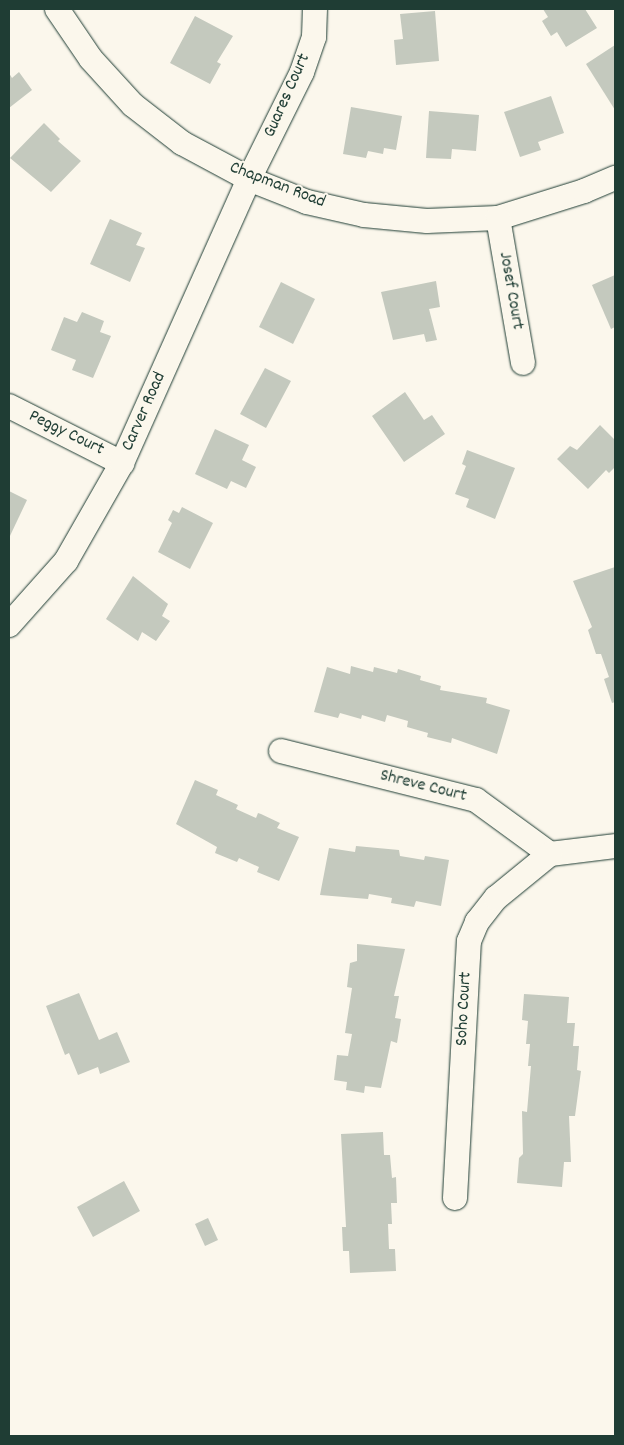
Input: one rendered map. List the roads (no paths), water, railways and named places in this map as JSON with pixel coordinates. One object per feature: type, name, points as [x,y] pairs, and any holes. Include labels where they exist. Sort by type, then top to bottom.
[{"type":"street","name":"Chapman Road","points":[[57,9],[91,59],[133,105],[182,143],[249,179],[307,202],[364,215],[427,221],[498,218],[584,192],[615,178]]},
{"type":"street","name":"Guares Court","points":[[249,179],[302,72],[314,36],[315,9]]},
{"type":"street","name":"Carver Road","points":[[9,625],[66,561],[122,462],[249,179]]},
{"type":"street","name":"Josef Court","points":[[498,218],[523,363]]},
{"type":"street","name":"Peggy Court","points":[[9,406],[122,462]]},
{"type":"street","name":"Shreve Court","points":[[281,752],[476,800],[550,854]]},
{"type":"street","points":[[550,854],[615,846]]},
{"type":"street","name":"Soho Court","points":[[455,1198],[469,941],[477,922],[496,898],[550,854]]}]
